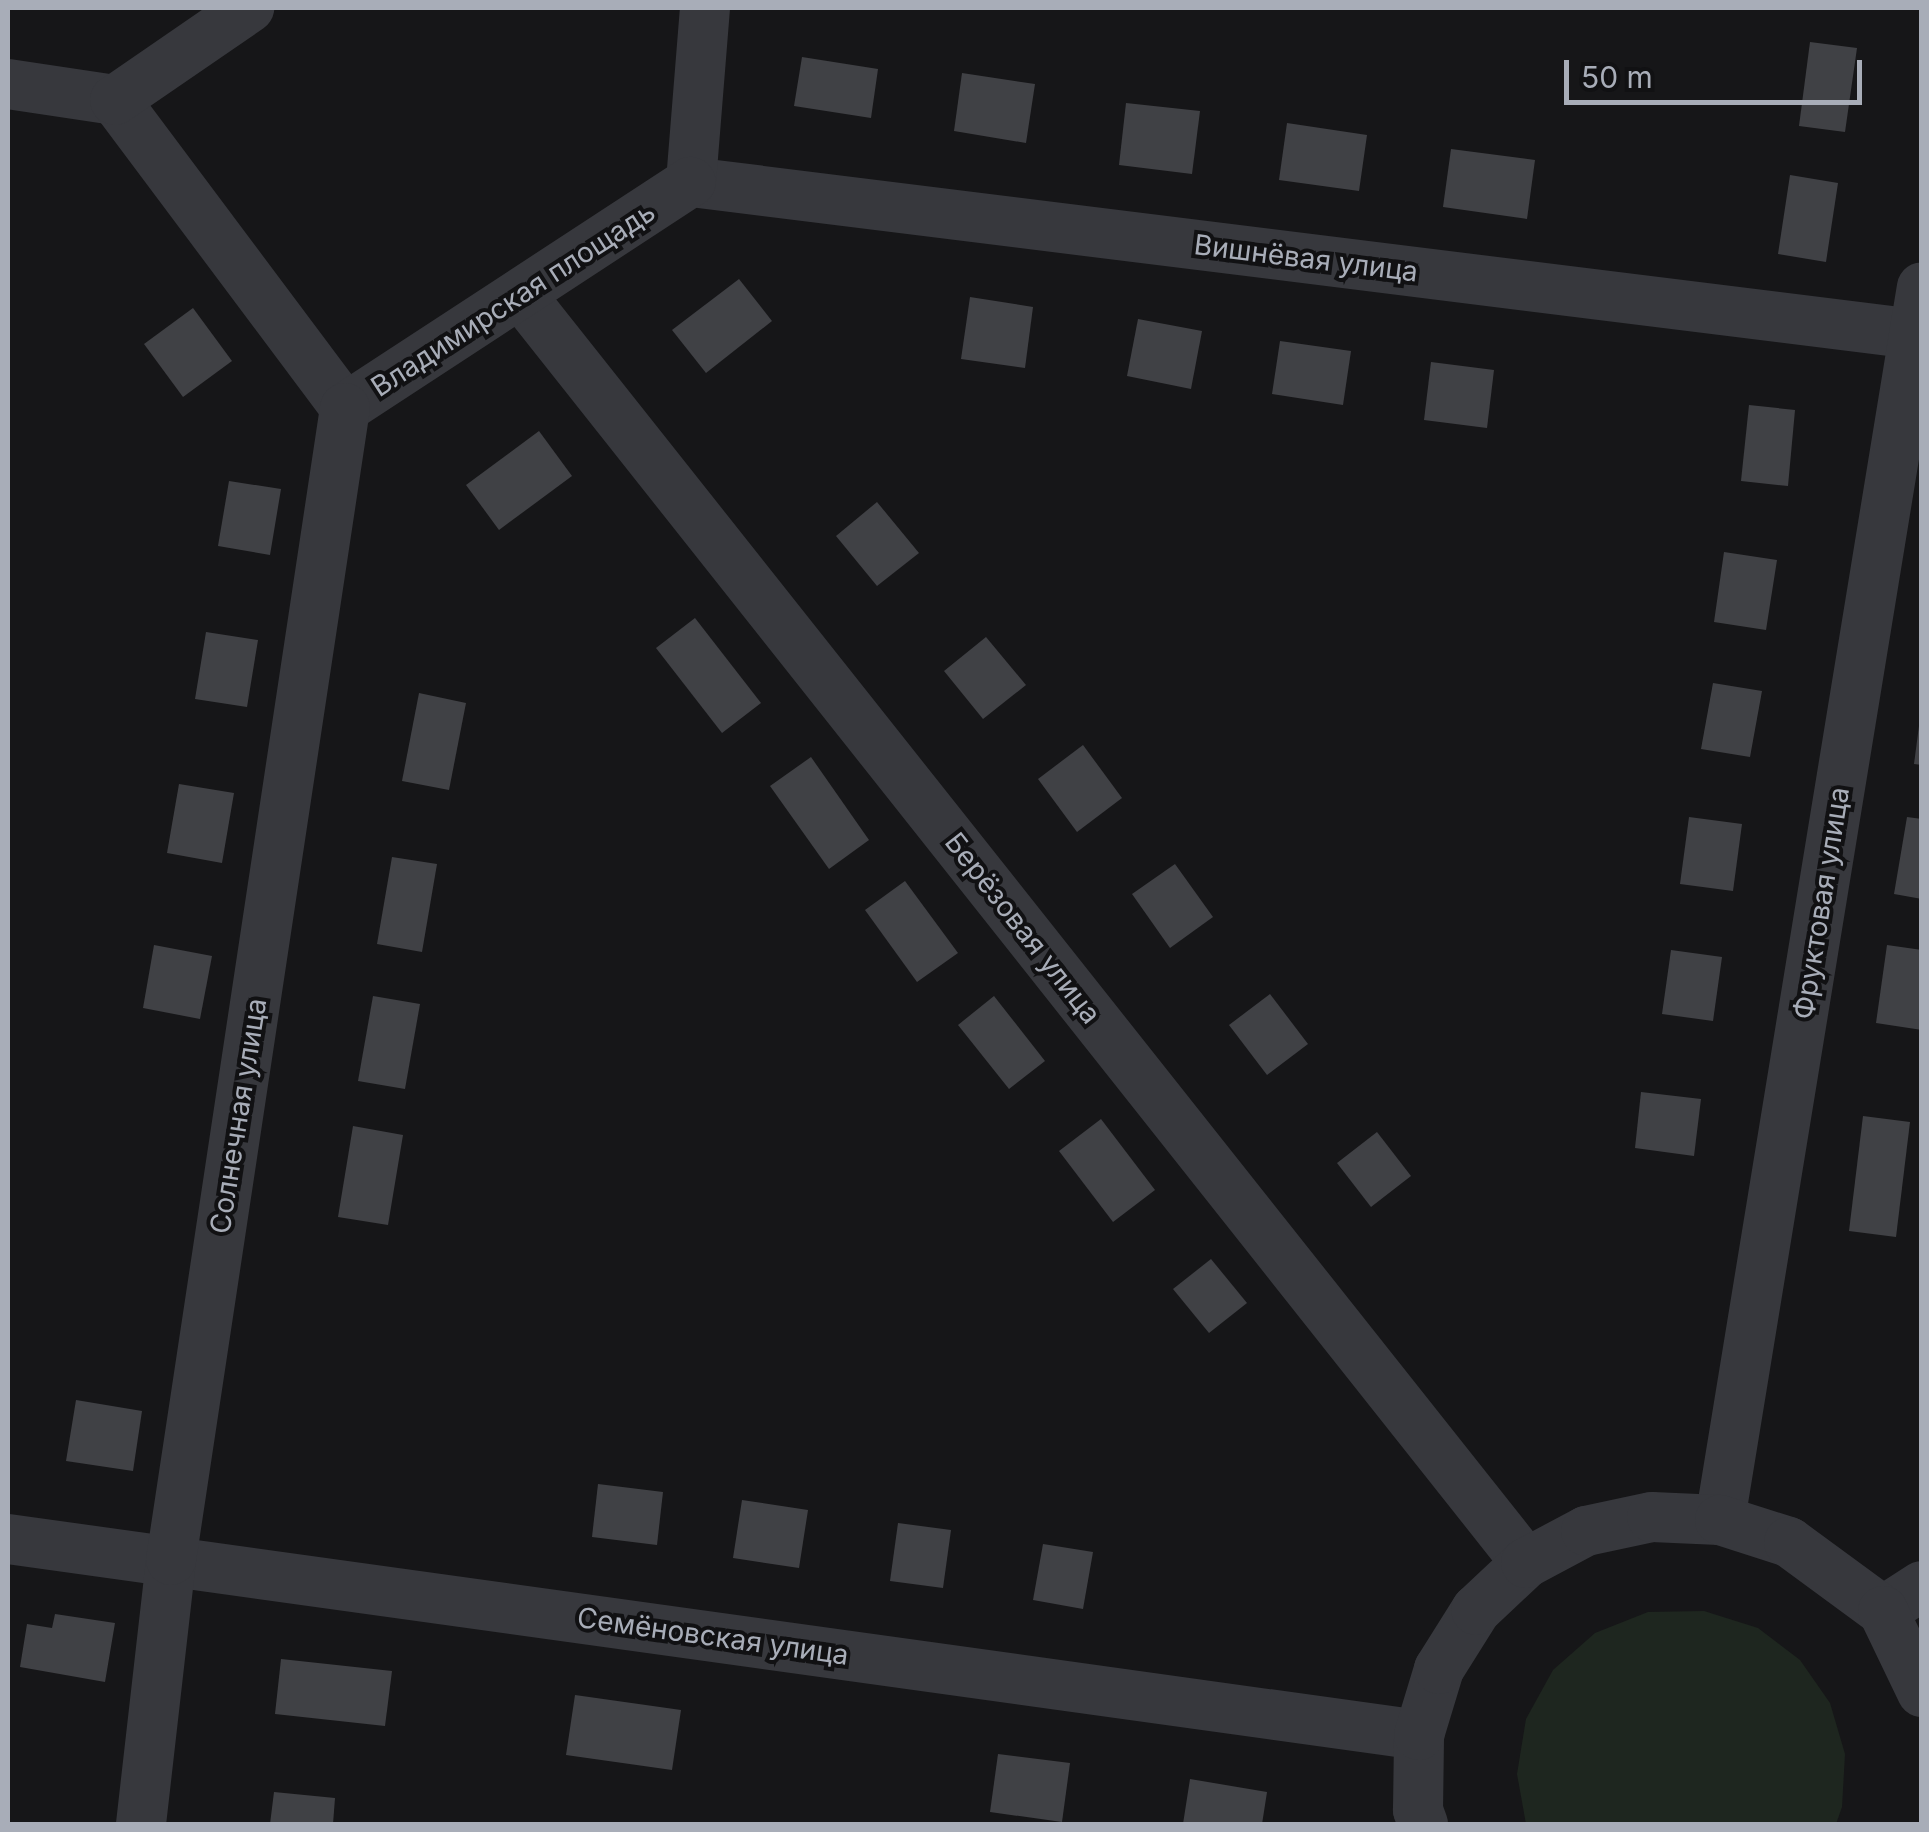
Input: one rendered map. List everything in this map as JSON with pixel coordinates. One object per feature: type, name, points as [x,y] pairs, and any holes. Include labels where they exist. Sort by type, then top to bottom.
[{"type":"street","points":[[8,84],[115,100],[249,8]]},
{"type":"street","points":[[691,182],[705,8]]},
{"type":"street","name":"Владимирская площадь","points":[[115,100],[346,408],[691,182]]},
{"type":"street","name":"Вишнёвая улица","points":[[691,182],[1920,318]]},
{"type":"street","name":"Берёзовая улица","points":[[520,294],[1526,1563]]},
{"type":"street","name":"Фруктовая улица","points":[[1720,1520],[1920,318]]},
{"type":"street","name":"Солнечная улица","points":[[141,1824],[171,1560],[346,408]]},
{"type":"street","points":[[1422,1824],[1418,1810],[1419,1735],[1439,1668],[1476,1610],[1526,1563],[1586,1531],[1652,1516],[1720,1520],[1788,1542],[1902,1598],[1922,1692]]},
{"type":"street","name":"Семёновская улица","points":[[8,1539],[1419,1735]]},
{"type":"shaded area","points":[[1704,1611],[1758,1628],[1800,1660],[1830,1703],[1845,1754],[1842,1807],[1836,1824],[1526,1824],[1517,1774],[1526,1719],[1553,1670],[1595,1633],[1648,1612]]},
{"type":"building","points":[[1810,42],[1857,48],[1845,132],[1799,126]]},
{"type":"building","points":[[802,57],[878,69],[871,118],[794,106]]},
{"type":"building","points":[[962,73],[1035,84],[1026,143],[954,131]]},
{"type":"building","points":[[1126,103],[1200,111],[1192,174],[1119,165]]},
{"type":"building","points":[[1287,123],[1367,135],[1359,191],[1279,180]]},
{"type":"building","points":[[1451,149],[1535,160],[1527,219],[1443,207]]},
{"type":"building","points":[[1790,175],[1838,183],[1826,262],[1778,254]]},
{"type":"building","points":[[739,279],[772,321],[706,373],[672,330]]},
{"type":"building","points":[[970,297],[1033,307],[1025,368],[961,359]]},
{"type":"building","points":[[193,308],[232,361],[183,397],[144,344]]},
{"type":"building","points":[[1138,319],[1202,331],[1191,389],[1127,376]]},
{"type":"building","points":[[1280,341],[1351,351],[1343,405],[1272,394]]},
{"type":"building","points":[[1431,362],[1494,370],[1487,428],[1424,420]]},
{"type":"building","points":[[1749,405],[1795,410],[1788,486],[1741,481]]},
{"type":"building","points":[[539,431],[572,476],[499,530],[466,485]]},
{"type":"building","points":[[229,481],[281,489],[270,555],[218,546]]},
{"type":"building","points":[[877,502],[919,553],[877,586],[836,536]]},
{"type":"building","points":[[1724,552],[1777,560],[1766,630],[1714,622]]},
{"type":"building","points":[[695,618],[761,703],[722,733],[656,648]]},
{"type":"building","points":[[206,632],[258,640],[247,707],[195,699]]},
{"type":"building","points":[[986,637],[1026,685],[983,719],[944,671]]},
{"type":"building","points":[[1713,683],[1762,691],[1750,757],[1701,749]]},
{"type":"building","points":[[419,693],[466,703],[449,790],[402,781]]},
{"type":"building","points":[[1922,726],[1922,765],[1914,764]]},
{"type":"building","points":[[1083,745],[1122,798],[1077,832],[1038,779]]},
{"type":"building","points":[[811,757],[869,840],[829,869],[770,786]]},
{"type":"building","points":[[179,784],[234,793],[222,863],[167,853]]},
{"type":"building","points":[[1689,817],[1742,824],[1733,891],[1680,884]]},
{"type":"building","points":[[1907,817],[1922,819],[1922,899],[1894,894]]},
{"type":"building","points":[[392,857],[437,864],[422,952],[377,944]]},
{"type":"building","points":[[1175,864],[1213,917],[1170,948],[1132,894]]},
{"type":"building","points":[[905,881],[958,953],[917,982],[865,910]]},
{"type":"building","points":[[154,945],[212,956],[200,1019],[143,1008]]},
{"type":"building","points":[[1887,945],[1922,950],[1922,1030],[1876,1023]]},
{"type":"building","points":[[1671,950],[1722,957],[1713,1021],[1662,1014]]},
{"type":"building","points":[[1270,994],[1308,1044],[1267,1075],[1229,1025]]},
{"type":"building","points":[[373,996],[420,1004],[405,1089],[358,1081]]},
{"type":"building","points":[[994,996],[1045,1061],[1009,1089],[958,1025]]},
{"type":"building","points":[[1641,1092],[1701,1099],[1694,1156],[1635,1148]]},
{"type":"building","points":[[1863,1116],[1910,1122],[1896,1237],[1849,1231]]},
{"type":"building","points":[[1101,1119],[1155,1190],[1113,1222],[1059,1151]]},
{"type":"building","points":[[353,1126],[403,1135],[388,1225],[338,1217]]},
{"type":"building","points":[[1377,1132],[1411,1176],[1371,1207],[1337,1163]]},
{"type":"building","points":[[1211,1259],[1247,1303],[1209,1333],[1173,1289]]},
{"type":"building","points":[[76,1400],[142,1411],[133,1471],[66,1461]]},
{"type":"building","points":[[598,1484],[663,1492],[657,1545],[592,1537]]},
{"type":"building","points":[[742,1500],[808,1510],[799,1568],[733,1558]]},
{"type":"building","points":[[898,1523],[951,1530],[943,1588],[890,1581]]},
{"type":"building","points":[[1043,1544],[1093,1552],[1083,1609],[1033,1600]]},
{"type":"building","points":[[55,1614],[115,1623],[105,1682],[20,1667],[27,1624],[52,1628]]},
{"type":"building","points":[[281,1659],[392,1671],[385,1726],[275,1714]]},
{"type":"building","points":[[575,1695],[681,1710],[672,1770],[566,1755]]},
{"type":"building","points":[[998,1754],[1070,1763],[1062,1822],[990,1812]]},
{"type":"building","points":[[1190,1779],[1267,1792],[1262,1824],[1183,1824]]},
{"type":"building","points":[[274,1792],[335,1798],[333,1824],[270,1824]]}]
